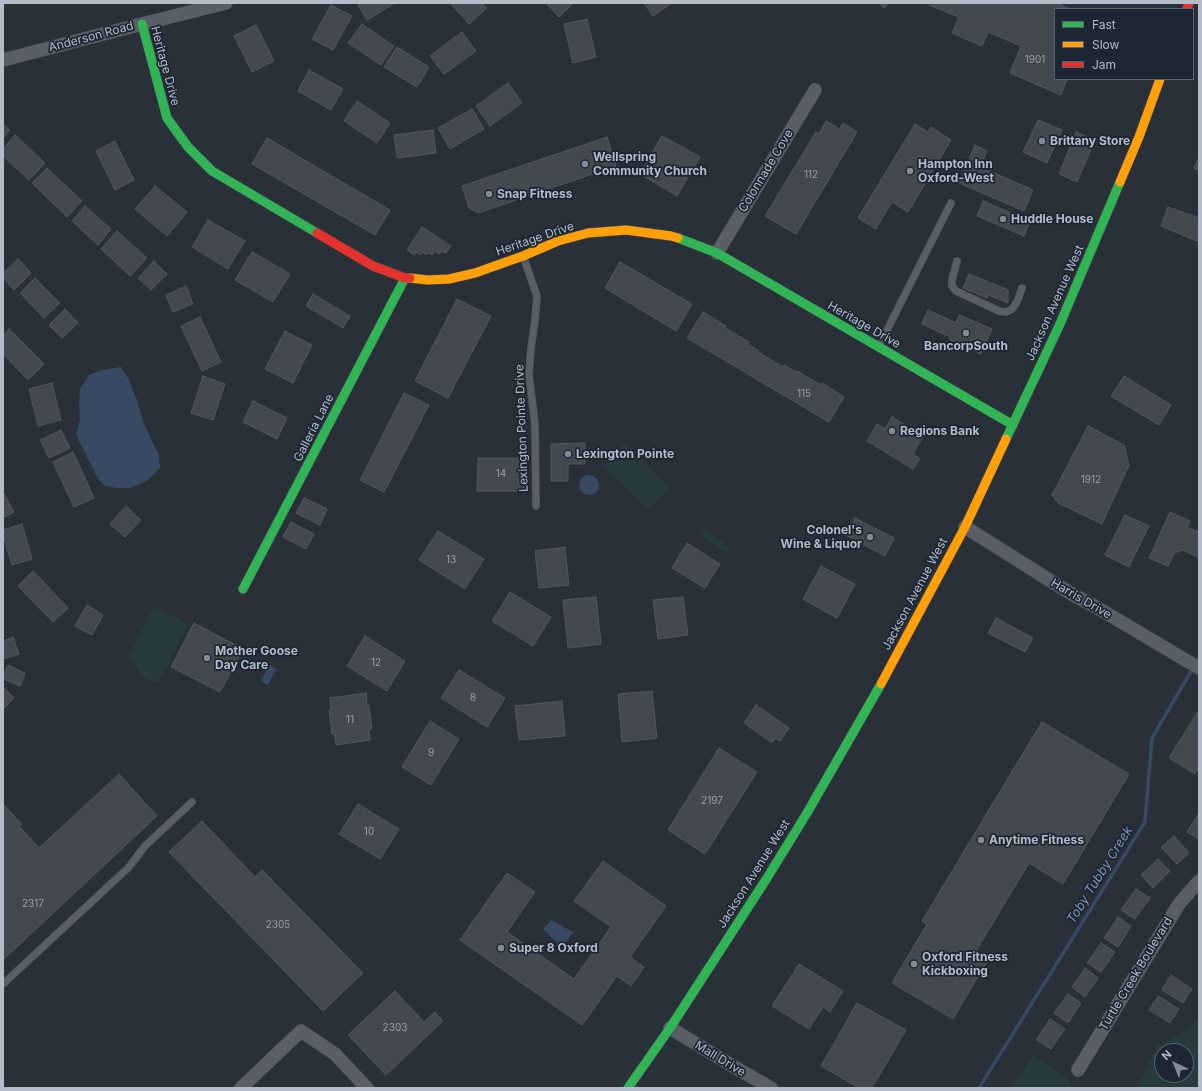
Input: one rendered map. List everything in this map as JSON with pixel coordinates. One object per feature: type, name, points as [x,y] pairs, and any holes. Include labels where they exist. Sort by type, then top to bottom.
[{"type":"street","name":"Anderson Road","points":[[3,60],[226,3]]},
{"type":"street","name":"Heritage Drive","points":[[142,24],[167,118],[188,147],[212,171],[373,266],[405,278],[428,280],[449,279],[475,273],[523,256],[558,241],[588,233],[626,230],[671,236],[717,253],[878,348],[1013,425]]},
{"type":"street","name":"Jackson Avenue West","points":[[628,1088],[670,1028],[768,878],[807,814],[886,675],[964,527],[1060,324],[1136,144],[1160,80]]},
{"type":"street","name":"Colonnade Cove","points":[[717,253],[816,90]]},
{"type":"street","name":"Galleria Lane","points":[[243,589],[405,278]]},
{"type":"street","name":"Harris Drive","points":[[964,527],[1070,593],[1193,665]]},
{"type":"street","name":"Turtle Creek Boulevard","points":[[1078,1070],[1179,904],[1199,881]]},
{"type":"street","name":"Mall Drive","points":[[670,1028],[771,1088]]},
{"type":"street","points":[[241,1088],[301,1031],[335,1054],[367,1088]]},
{"type":"lane","points":[[878,348],[951,203]]},
{"type":"lane","name":"Lexington Pointe Drive","points":[[523,256],[537,296],[529,375],[535,425],[536,506]]},
{"type":"lane","points":[[957,261],[952,280],[952,286],[956,291],[999,311],[1006,312],[1012,309],[1017,302],[1022,288]]},
{"type":"lane","points":[[3,984],[128,868],[145,846],[192,802]]},
{"type":"green space","points":[[624,444],[670,488],[649,510],[603,467]]},
{"type":"green space","points":[[703,528],[730,547],[726,553],[699,534]]},
{"type":"green space","points":[[153,607],[188,624],[158,684],[143,677],[129,657]]},
{"type":"green space","points":[[1199,1015],[1199,1088],[1137,1088],[1154,1052],[1154,1083],[1194,1083],[1194,1043],[1163,1043],[1189,1029]]},
{"type":"green space","points":[[1033,1055],[1066,1077],[1074,1088],[1011,1088]]},
{"type":"water","points":[[121,367],[128,378],[137,400],[144,424],[159,456],[160,468],[147,481],[130,488],[105,486],[98,479],[76,435],[80,420],[80,389],[89,375],[102,370]]},
{"type":"water","points":[[589,475],[596,478],[599,485],[596,492],[589,495],[582,492],[579,485],[582,478]]},
{"type":"water","points":[[269,665],[276,669],[268,685],[261,681]]},
{"type":"water","points":[[551,920],[573,932],[562,948],[543,929]]},
{"type":"building","points":[[357,3],[395,3],[367,20]]},
{"type":"building","points":[[450,3],[482,3],[487,8],[469,24]]},
{"type":"building","points":[[546,3],[573,3],[559,17]]},
{"type":"building","points":[[644,3],[672,3],[653,16]]},
{"type":"building","points":[[879,3],[890,3],[884,8]]},
{"type":"building","points":[[930,3],[1056,3],[1068,8],[1054,8],[1054,80],[1067,80],[1061,95],[1010,73],[1021,46],[988,32],[982,46],[952,33],[959,17],[929,5]]},
{"type":"building","points":[[331,5],[352,16],[333,50],[312,39]]},
{"type":"building","points":[[587,19],[596,57],[573,63],[564,24]]},
{"type":"building","points":[[362,24],[394,46],[381,65],[348,43]]},
{"type":"building","points":[[256,25],[274,61],[252,72],[234,36]]},
{"type":"building","points":[[462,32],[476,51],[444,74],[430,56]]},
{"type":"building","points":[[397,47],[429,67],[417,87],[384,67]]},
{"type":"building","points":[[309,70],[343,89],[331,110],[298,91]]},
{"type":"building","points":[[508,83],[522,103],[490,126],[476,106]]},
{"type":"building","points":[[357,101],[390,123],[377,143],[344,121]]},
{"type":"building","points":[[472,109],[484,129],[450,149],[438,128]]},
{"type":"building","name":"Brittany Store","points":[[1038,120],[1062,130],[1047,163],[1023,152]]},
{"type":"building","points":[[826,121],[840,129],[843,123],[857,132],[796,234],[765,216],[816,132],[819,134]]},
{"type":"building","points":[[3,124],[10,130],[3,138]]},
{"type":"building","name":"Hampton Inn Oxford-West","points":[[915,124],[928,132],[931,127],[951,140],[908,212],[892,202],[876,229],[858,218]]},
{"type":"building","points":[[433,130],[436,153],[397,158],[394,135]]},
{"type":"building","points":[[1076,132],[1095,140],[1077,182],[1059,174]]},
{"type":"building","points":[[15,135],[45,163],[29,180],[3,156],[3,149]]},
{"type":"building","points":[[662,136],[700,157],[677,196],[640,174]]},
{"type":"building","points":[[607,137],[616,166],[478,213],[469,208],[462,186]]},
{"type":"building","points":[[267,138],[390,210],[375,235],[252,164]]},
{"type":"building","points":[[115,141],[134,180],[115,190],[96,151]]},
{"type":"building","points":[[975,145],[987,151],[980,167],[1033,190],[1024,211],[959,183]]},
{"type":"building","points":[[1199,157],[1199,170],[1194,168]]},
{"type":"building","points":[[47,168],[82,201],[67,217],[32,183]]},
{"type":"building","points":[[155,186],[187,212],[167,236],[135,209]]},
{"type":"building","name":"Huddle House","points":[[983,201],[1030,221],[1024,236],[977,216]]},
{"type":"building","points":[[85,206],[111,229],[98,245],[72,221]]},
{"type":"building","points":[[1168,207],[1199,218],[1199,242],[1161,226]]},
{"type":"building","points":[[208,220],[245,241],[228,269],[192,247]]},
{"type":"building","points":[[422,227],[451,246],[446,253],[441,251],[439,254],[435,251],[432,255],[427,252],[426,255],[422,252],[420,255],[416,252],[414,255],[407,250]]},
{"type":"building","points":[[117,231],[147,258],[130,276],[101,249]]},
{"type":"building","points":[[252,252],[290,274],[273,302],[235,280]]},
{"type":"building","points":[[18,259],[31,273],[14,290],[3,278],[3,273]]},
{"type":"building","points":[[154,261],[167,274],[151,290],[138,278]]},
{"type":"building","points":[[620,262],[692,304],[676,331],[605,288]]},
{"type":"building","points":[[969,274],[1008,290],[1008,303],[988,295],[987,298],[963,288]]},
{"type":"building","points":[[35,278],[60,303],[44,318],[20,293]]},
{"type":"building","points":[[186,286],[193,304],[173,312],[166,295]]},
{"type":"building","points":[[313,294],[350,316],[343,328],[306,306]]},
{"type":"building","points":[[457,299],[491,316],[448,398],[415,381]]},
{"type":"building","points":[[65,309],[78,323],[62,338],[49,325]]},
{"type":"building","name":"BancorpSouth","points":[[928,310],[956,323],[959,315],[992,329],[981,354],[922,324]]},
{"type":"building","points":[[703,312],[726,326],[725,328],[749,342],[748,344],[759,351],[758,352],[783,367],[784,365],[796,372],[797,371],[821,385],[822,383],[844,397],[829,422],[687,338]]},
{"type":"building","points":[[200,317],[221,362],[202,371],[181,326]]},
{"type":"building","points":[[9,329],[44,364],[28,380],[3,354],[3,336]]},
{"type":"building","points":[[285,331],[312,345],[293,383],[265,369]]},
{"type":"building","points":[[203,376],[225,384],[213,420],[191,413]]},
{"type":"building","points":[[1124,376],[1171,405],[1159,425],[1111,396]]},
{"type":"building","points":[[52,383],[61,420],[38,426],[29,389]]},
{"type":"building","points":[[404,393],[429,405],[384,492],[360,480]]},
{"type":"building","points":[[253,401],[287,418],[277,439],[243,422]]},
{"type":"building","points":[[892,417],[923,436],[913,454],[920,459],[913,469],[867,441],[877,424],[885,429]]},
{"type":"building","points":[[1088,426],[1124,445],[1129,465],[1102,524],[1058,503],[1052,495]]},
{"type":"building","points":[[61,430],[70,448],[49,458],[40,440]]},
{"type":"building","name":"Lexington Pointe","points":[[585,443],[585,464],[568,464],[568,481],[551,481],[551,444]]},
{"type":"building","points":[[73,452],[94,498],[74,507],[53,462]]},
{"type":"building","points":[[478,458],[525,458],[524,491],[477,491]]},
{"type":"building","points":[[3,492],[14,512],[3,518]]},
{"type":"building","points":[[304,498],[327,509],[320,525],[296,513]]},
{"type":"building","points":[[126,506],[141,520],[125,537],[110,524]]},
{"type":"building","points":[[1170,512],[1190,521],[1187,527],[1199,532],[1199,558],[1183,550],[1174,553],[1168,566],[1149,558]]},
{"type":"building","points":[[1125,515],[1149,526],[1129,567],[1105,555]]},
{"type":"building","name":"Colonel's Wine & Liquor","points":[[855,518],[894,538],[885,556],[846,535]]},
{"type":"building","points":[[291,522],[314,534],[306,549],[283,537]]},
{"type":"building","points":[[22,524],[32,559],[12,565],[3,530]]},
{"type":"building","points":[[438,531],[484,559],[465,589],[419,560]]},
{"type":"building","points":[[687,543],[720,564],[705,588],[672,568]]},
{"type":"building","points":[[565,547],[569,585],[539,588],[535,551]]},
{"type":"building","points":[[821,566],[855,584],[837,618],[803,599]]},
{"type":"building","points":[[33,571],[68,608],[53,622],[18,586]]},
{"type":"building","points":[[510,592],[551,617],[533,646],[492,621]]},
{"type":"building","points":[[596,597],[601,644],[568,648],[563,600]]},
{"type":"building","points":[[683,597],[688,635],[658,639],[653,600]]},
{"type":"building","points":[[87,605],[103,615],[92,635],[75,626]]},
{"type":"building","points":[[996,618],[1033,638],[1025,652],[988,633]]},
{"type":"building","name":"Mother Goose Day Care","points":[[194,623],[243,649],[220,692],[171,667]]},
{"type":"building","points":[[365,636],[405,661],[387,691],[347,666]]},
{"type":"building","points":[[13,637],[19,654],[3,659],[3,641]]},
{"type":"building","points":[[8,665],[25,673],[20,686],[3,679]]},
{"type":"building","points":[[459,670],[505,698],[487,727],[441,698]]},
{"type":"building","points":[[3,687],[14,698],[4,708],[3,707]]},
{"type":"building","points":[[652,691],[657,738],[622,742],[618,694]]},
{"type":"building","points":[[366,693],[372,729],[369,729],[370,740],[336,745],[334,733],[332,734],[329,710],[331,710],[330,698]]},
{"type":"building","points":[[562,701],[565,736],[519,740],[515,706]]},
{"type":"building","points":[[756,705],[789,728],[780,741],[775,738],[772,743],[744,723]]},
{"type":"building","points":[[1197,713],[1199,714],[1199,767],[1195,774],[1169,758]]},
{"type":"building","points":[[430,721],[459,739],[431,785],[402,767]]},
{"type":"building","points":[[1042,722],[1129,774],[1063,884],[1029,863],[976,951],[989,958],[953,1019],[892,983],[927,924],[922,921]]},
{"type":"building","points":[[719,748],[757,772],[705,854],[668,830]]},
{"type":"building","points":[[119,774],[157,816],[3,960],[3,804],[22,824],[19,826],[39,848]]},
{"type":"building","points":[[358,804],[399,829],[380,859],[339,834]]},
{"type":"building","points":[[1199,813],[1199,839],[1187,832]]},
{"type":"building","points":[[202,821],[255,877],[262,870],[363,973],[323,1011],[169,852]]},
{"type":"building","points":[[1174,836],[1189,853],[1177,864],[1161,847]]},
{"type":"building","points":[[1158,859],[1170,871],[1153,888],[1141,875]]},
{"type":"building","name":"Super 8 Oxford","points":[[603,861],[666,906],[630,957],[644,967],[631,986],[617,976],[582,1025],[460,940],[507,873],[535,892],[507,932],[574,979],[611,927],[574,901]]},
{"type":"building","points":[[1136,889],[1150,898],[1135,919],[1121,910]]},
{"type":"building","points":[[1118,917],[1131,926],[1118,947],[1104,938]]},
{"type":"building","points":[[1101,943],[1115,952],[1101,972],[1087,963]]},
{"type":"building","points":[[799,964],[843,991],[830,1012],[823,1007],[809,1029],[772,1006]]},
{"type":"building","points":[[1085,968],[1098,978],[1085,997],[1072,987]]},
{"type":"building","points":[[1171,975],[1192,989],[1183,1003],[1162,990]]},
{"type":"building","points":[[395,991],[424,1022],[435,1012],[443,1021],[386,1075],[348,1035]]},
{"type":"building","points":[[1068,994],[1081,1003],[1068,1023],[1054,1013]]},
{"type":"building","points":[[1158,996],[1179,1009],[1170,1023],[1149,1010]]},
{"type":"building","points":[[857,1003],[906,1030],[872,1088],[859,1088],[821,1066]]},
{"type":"building","points":[[1050,1019],[1065,1029],[1051,1049],[1036,1040]]},
{"type":"waterway","name":"Toby Tubby Creek","points":[[979,1088],[1145,822],[1152,738],[1193,668]]},
{"type":"traffic: fast","points":[[142,24],[167,118],[188,147],[212,171],[317,233]]},
{"type":"traffic: fast","points":[[1006,439],[1060,324],[1120,182]]},
{"type":"traffic: fast","points":[[678,238],[717,253],[1013,425]]},
{"type":"traffic: fast","points":[[243,589],[405,278]]},
{"type":"traffic: fast","points":[[628,1088],[670,1028],[767,878],[807,813],[881,684]]},
{"type":"traffic: slow","points":[[1120,182],[1139,137],[1160,80]]},
{"type":"traffic: slow","points":[[410,278],[428,280],[449,279],[475,273],[523,256],[558,241],[588,233],[626,230],[678,238]]},
{"type":"traffic: slow","points":[[881,684],[965,527],[1006,439]]},
{"type":"traffic: jam","points":[[1187,8],[1189,3]]},
{"type":"traffic: jam","points":[[317,233],[373,266],[405,278],[410,278]]},
{"type":"place","name":"Brittany Store","points":[[1042,141]]},
{"type":"place","name":"Wellspring Community Church","points":[[585,164]]},
{"type":"place","name":"Hampton Inn Oxford-West","points":[[910,171]]},
{"type":"place","name":"Snap Fitness","points":[[489,194]]},
{"type":"place","name":"Huddle House","points":[[1003,219]]},
{"type":"place","name":"BancorpSouth","points":[[966,333]]},
{"type":"place","name":"Regions Bank","points":[[892,431]]},
{"type":"place","name":"Lexington Pointe","points":[[568,454]]},
{"type":"place","name":"Colonel's Wine & Liquor","points":[[870,537]]},
{"type":"place","name":"Mother Goose Day Care","points":[[207,658]]},
{"type":"place","name":"Anytime Fitness","points":[[981,840]]},
{"type":"place","name":"Super 8 Oxford","points":[[501,948]]},
{"type":"place","name":"Oxford Fitness Kickboxing","points":[[914,964]]}]
